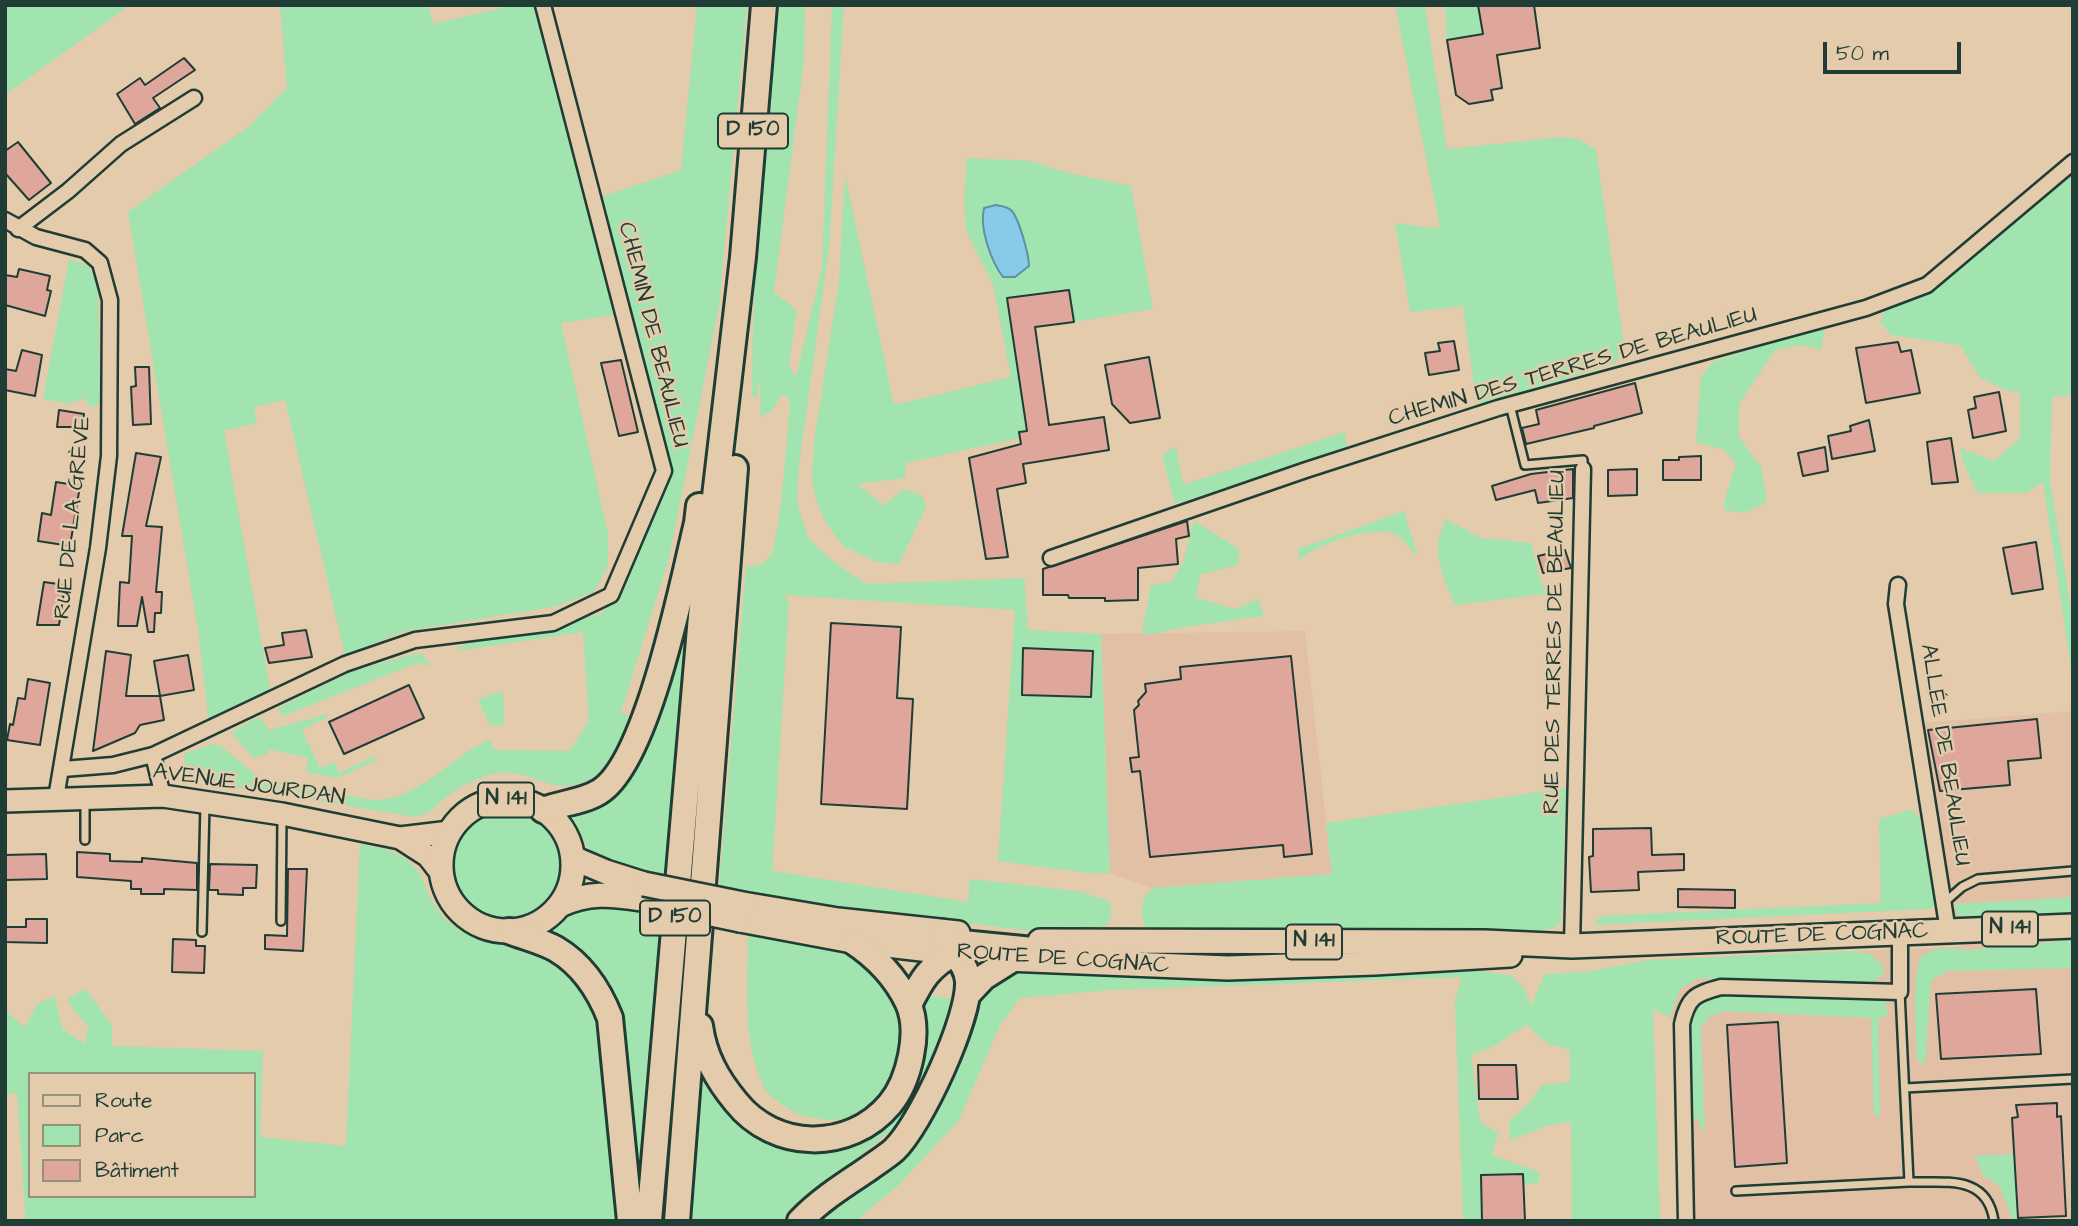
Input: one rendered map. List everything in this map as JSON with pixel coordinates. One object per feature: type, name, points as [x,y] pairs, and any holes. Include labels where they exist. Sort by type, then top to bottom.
[{"type":"highway","name":"D 150","points":[[649,1221],[701,616],[743,257],[764,5]]},
{"type":"highway","name":"D 150","points":[[677,1221],[740,395],[743,257]]},
{"type":"highway","points":[[543,810],[600,792],[622,769],[638,736],[662,664],[697,523],[720,337],[743,257]]},
{"type":"highway","points":[[509,932],[557,950],[591,979],[610,1018],[630,1221]]},
{"type":"highway","points":[[697,971],[700,1029],[707,1058],[720,1082],[753,1120],[785,1137],[823,1140],[843,1135],[878,1116],[890,1104],[910,1065],[913,1042],[909,1005],[881,965],[852,941]]},
{"type":"highway","points":[[909,1005],[922,979],[948,942]]},
{"type":"highway","points":[[948,942],[1033,950],[1057,943]]},
{"type":"highway","points":[[800,1221],[814,1206],[894,1150],[925,1107],[950,1051],[967,995],[968,979],[963,963],[948,942]]},
{"type":"highway","points":[[967,995],[984,977],[1011,960]]},
{"type":"main road","name":"AVENUE JOURDAN","points":[[5,801],[163,796],[282,814],[400,838],[450,832]]},
{"type":"main road","name":"N 141","points":[[442,874],[443,850],[450,832],[463,816],[482,804],[502,800],[523,802],[543,810],[564,831],[573,858]]},
{"type":"main road","name":"AVENUE JOURDAN","points":[[400,838],[428,856],[442,874]]},
{"type":"main road","name":"ROUTE DE COGNAC","points":[[573,858],[643,891],[742,912],[852,941],[948,942]]},
{"type":"main road","points":[[560,905],[573,875],[573,858]]},
{"type":"main road","points":[[442,874],[446,890],[456,907],[471,921],[489,929],[509,932]]},
{"type":"main road","name":"ROUTE DE COGNAC","points":[[560,905],[578,897],[643,891]]},
{"type":"main road","name":"N 141","points":[[509,932],[537,924],[560,905]]},
{"type":"main road","name":"ROUTE DE COGNAC","points":[[742,912],[838,920],[948,942],[1011,960],[1171,968],[1306,967],[1501,957],[1572,946]]},
{"type":"main road","name":"ROUTE DE COGNAC","points":[[1057,943],[1485,942],[1572,946],[2073,926]]},
{"type":"street","name":"CHEMIN DE BEAULIEU","points":[[63,769],[113,765],[153,755],[345,664],[415,640],[553,623],[611,595],[664,471],[543,5]]},
{"type":"street","points":[[18,229],[68,191],[121,144],[194,98]]},
{"type":"street","name":"CHEMIN DES TERRES DE BEAULIEU","points":[[1051,558],[1306,470],[1510,405],[1866,309],[1927,285],[2073,162]]},
{"type":"street","name":"RUE DE LA GRÈVE","points":[[5,220],[36,237],[85,250],[100,263],[110,300],[109,456],[98,548],[56,798]]},
{"type":"street","name":"RUE DES TERRES DE BEAULIEU","points":[[1572,946],[1583,469]]},
{"type":"street","name":"ALLÉE DE BEAULIEU","points":[[1898,585],[1896,604],[1948,932]]},
{"type":"street","points":[[153,755],[163,796]]},
{"type":"street","points":[[1686,1221],[1682,1024],[1686,1005],[1701,992],[1721,987],[1900,992],[1900,933]]},
{"type":"lane","name":"RUE DES TERRES DE BEAULIEU","points":[[1510,405],[1525,465],[1583,460],[1583,469]]},
{"type":"lane","points":[[84,797],[85,839]]},
{"type":"lane","points":[[202,932],[205,802]]},
{"type":"lane","points":[[281,921],[282,814]]},
{"type":"lane","points":[[1944,902],[1962,887],[1978,879],[2073,871]]},
{"type":"lane","points":[[1900,992],[1909,1182]]},
{"type":"lane","points":[[1905,1088],[2073,1079]]},
{"type":"lane","points":[[1736,1191],[1909,1182],[1962,1183],[1982,1192],[1992,1208],[1994,1221]]},
{"type":"shaded area","points":[[1305,631],[1332,874],[1152,888],[1110,873],[1101,634]]},
{"type":"shaded area","points":[[2073,711],[2073,1221],[1691,1221],[1685,1025],[1653,1009],[1649,960],[1961,947],[1921,723]]},
{"type":"green space","points":[[5,5],[130,5],[5,95]]},
{"type":"green space","points":[[280,5],[428,5],[433,24],[514,5],[543,5],[594,199],[681,170],[697,5],[747,5],[719,305],[669,558],[621,712],[628,716],[620,748],[607,767],[583,782],[565,786],[516,773],[499,773],[454,791],[432,810],[415,817],[211,783],[191,777],[185,766],[184,754],[212,744],[221,746],[259,778],[372,800],[389,798],[420,786],[490,739],[494,750],[570,751],[589,720],[583,632],[456,651],[458,647],[473,642],[601,614],[616,597],[670,462],[596,209],[615,315],[561,323],[608,534],[608,566],[594,592],[553,607],[405,631],[345,655],[285,400],[254,407],[257,423],[224,431],[270,690],[208,718],[199,635],[128,212],[248,127],[287,88]]},
{"type":"green space","points":[[776,5],[805,5],[804,60],[774,292],[797,310],[789,365],[796,378],[822,268],[832,5],[844,5],[829,248],[799,465],[797,502],[808,537],[823,553],[868,584],[1024,578],[1028,630],[1101,634],[1110,873],[1088,873],[998,861],[1015,610],[784,595],[789,603],[772,871],[968,902],[970,879],[1078,891],[1110,901],[1112,914],[1107,925],[1090,930],[1032,931],[749,897],[749,892],[719,886],[746,567],[765,561],[774,546],[790,405],[787,396],[780,396],[773,410],[760,417],[760,374],[757,398],[752,395],[757,249]]},
{"type":"green space","points":[[1395,5],[1425,5],[1447,149],[1562,137],[1578,139],[1596,150],[1624,345],[1616,363],[1477,408],[1463,306],[1410,312],[1395,223],[1440,227]]},
{"type":"green space","points":[[1445,5],[1478,5],[1483,34],[1447,40]]},
{"type":"green space","points":[[967,158],[1031,161],[1068,173],[1131,186],[1153,309],[1074,322],[1069,290],[1008,298],[1027,431],[1019,432],[1020,438],[906,463],[905,478],[857,484],[883,505],[905,489],[922,496],[926,507],[899,564],[876,562],[843,546],[825,521],[817,503],[812,480],[814,442],[839,281],[845,175],[894,405],[1011,377],[993,284],[966,231],[964,197]]},
{"type":"green space","points":[[2073,162],[2073,395],[2052,397],[2050,482],[2073,622],[2073,680],[2043,482],[2026,493],[1977,493],[1960,448],[1995,461],[2020,438],[2020,393],[2006,390],[1979,377],[1960,345],[1891,335],[1880,322],[1885,310],[1866,308],[1927,285]]},
{"type":"green space","points":[[69,259],[88,265],[98,282],[100,402],[92,408],[83,398],[69,404],[43,399]]},
{"type":"green space","points":[[1825,329],[1821,350],[1801,345],[1775,350],[1739,404],[1739,437],[1762,469],[1767,502],[1744,513],[1724,510],[1736,464],[1725,450],[1696,442],[1701,376],[1713,362]]},
{"type":"green space","points":[[1345,432],[1347,450],[1175,504],[1162,455],[1176,446],[1183,485]]},
{"type":"green space","points":[[1404,511],[1418,557],[1394,534],[1372,532],[1331,542],[1299,560],[1298,549]]},
{"type":"green space","points":[[1446,519],[1481,538],[1531,543],[1540,579],[1547,594],[1455,605],[1439,563],[1438,543]]},
{"type":"green space","points":[[1194,521],[1239,549],[1239,564],[1200,575],[1196,598],[1235,609],[1258,599],[1264,616],[1142,634],[1151,585],[1172,582],[1183,562]]},
{"type":"green space","points":[[699,540],[670,878],[608,868],[592,856],[566,808],[608,792]]},
{"type":"green space","points":[[418,653],[423,655],[431,668],[420,662],[283,716],[278,708],[349,672]]},
{"type":"green space","points":[[503,692],[504,725],[490,725],[478,700]]},
{"type":"green space","points":[[327,714],[328,717],[302,730],[320,768],[335,762],[339,773],[375,756],[377,760],[337,778],[306,772],[308,758],[268,749],[267,754],[254,758],[232,734],[256,718],[261,719],[269,730]]},
{"type":"green space","points":[[1566,788],[1561,920],[1556,927],[1544,930],[1172,933],[1144,926],[1142,906],[1152,888],[1332,874],[1326,823]]},
{"type":"green space","points":[[508,807],[530,811],[548,823],[560,841],[564,863],[560,885],[548,903],[530,915],[508,919],[486,915],[468,903],[456,885],[452,863],[456,841],[468,823],[486,811]]},
{"type":"green space","points":[[1910,810],[1919,816],[1939,904],[1929,909],[1594,925],[1600,916],[1881,903],[1879,819]]},
{"type":"green space","points":[[360,844],[386,849],[407,859],[420,874],[429,896],[444,919],[476,939],[529,950],[551,960],[578,982],[588,996],[601,1030],[621,1221],[26,1221],[17,1092],[5,1096],[5,1010],[25,1028],[37,1004],[55,996],[62,1029],[85,1044],[88,1026],[67,999],[86,989],[112,1026],[112,1046],[263,1051],[260,1137],[346,1146]]},
{"type":"green space","points":[[2073,897],[2073,912],[1971,917],[1957,915],[1955,904]]},
{"type":"green space","points":[[604,905],[667,918],[643,1210],[637,1208],[619,1022],[537,934],[575,910]]},
{"type":"green space","points":[[748,932],[809,944],[855,959],[877,976],[888,990],[900,1022],[903,1040],[901,1057],[897,1073],[888,1088],[858,1112],[839,1120],[798,1114],[765,1089],[757,1071],[749,1032]]},
{"type":"green space","points":[[2073,940],[2073,968],[1947,971],[1931,981],[1925,1063],[1920,1063],[1917,1059],[1915,1005],[1916,977],[1922,955],[1941,948],[1971,950]]},
{"type":"green space","points":[[1853,951],[1870,954],[1883,965],[1883,975],[1874,981],[1794,984],[1699,978],[1680,989],[1670,1017],[1653,1009],[1660,1221],[1572,1221],[1571,1122],[1549,1125],[1510,1140],[1509,1121],[1528,1104],[1542,1085],[1570,1082],[1570,1050],[1548,1044],[1527,1025],[1492,1047],[1471,1055],[1480,1122],[1498,1133],[1492,1155],[1539,1172],[1539,1183],[1509,1185],[1494,1221],[1463,1221],[1455,1002],[1462,977],[1111,990],[1020,998],[999,1027],[959,1120],[899,1185],[855,1221],[815,1221],[919,1138],[942,1104],[983,996],[1002,980],[1018,972],[1135,977],[1451,968],[1509,975],[1523,986],[1531,1006],[1545,974],[1585,972],[1649,960]]},
{"type":"green space","points":[[925,994],[955,1000],[948,1033],[907,1117],[781,1221],[689,1221],[701,1083],[710,1083],[797,1147],[896,1112]]},
{"type":"green space","points":[[1728,995],[1885,999],[1888,1015],[1878,1019],[1880,1115],[1874,1115],[1871,1018],[1723,1011],[1709,1017],[1701,1028],[1705,1135],[1696,1116],[1692,1128],[1689,1123],[1685,1062],[1689,1017],[1700,1002]]},
{"type":"green space","points":[[2014,1154],[2017,1221],[2013,1221],[2000,1187],[1983,1175],[1975,1156]]},
{"type":"water","points":[[996,205],[1012,211],[1018,221],[1025,246],[1029,266],[1015,277],[1003,277],[987,244],[983,225],[984,208]]},
{"type":"building","points":[[1478,5],[1534,5],[1540,48],[1497,55],[1502,88],[1491,90],[1493,100],[1469,104],[1456,95],[1447,40],[1483,34]]},
{"type":"building","points":[[184,58],[195,70],[153,98],[160,108],[135,124],[117,94],[140,78],[145,85]]},
{"type":"building","points":[[18,142],[51,183],[29,200],[5,173],[5,151]]},
{"type":"building","points":[[19,269],[50,276],[47,290],[51,291],[45,316],[5,305],[5,275],[17,277]]},
{"type":"building","points":[[1069,290],[1074,322],[1035,327],[1049,425],[1104,417],[1109,450],[1023,464],[1026,483],[997,489],[1008,557],[986,559],[969,458],[1021,444],[1019,432],[1027,431],[1007,298]]},
{"type":"building","points":[[1454,341],[1459,370],[1429,375],[1425,353],[1440,351],[1438,343]]},
{"type":"building","points":[[1898,342],[1901,352],[1911,350],[1920,393],[1866,403],[1856,348]]},
{"type":"building","points":[[22,350],[42,355],[35,396],[5,390],[5,369],[16,371]]},
{"type":"building","points":[[1149,357],[1160,418],[1130,423],[1112,404],[1105,365]]},
{"type":"building","points":[[621,360],[638,432],[619,436],[601,363]]},
{"type":"building","points":[[135,367],[149,367],[151,424],[133,425],[131,387],[136,386]]},
{"type":"building","points":[[1635,383],[1642,413],[1526,444],[1522,428],[1539,424],[1536,410]]},
{"type":"building","points":[[1999,392],[2006,431],[1973,438],[1968,410],[1976,408],[1974,397]]},
{"type":"building","points":[[59,410],[84,414],[82,427],[57,427]]},
{"type":"building","points":[[1869,420],[1875,451],[1832,459],[1828,436],[1851,431],[1850,426]]},
{"type":"building","points":[[1951,438],[1958,482],[1932,484],[1927,442]]},
{"type":"building","points":[[1825,447],[1828,471],[1803,476],[1798,453]]},
{"type":"building","points":[[136,453],[161,457],[146,526],[162,527],[156,592],[162,592],[161,613],[155,613],[154,632],[148,632],[142,597],[137,626],[118,626],[120,582],[129,583],[132,536],[122,536]]},
{"type":"building","points":[[1701,456],[1701,480],[1663,480],[1663,460]]},
{"type":"building","points":[[1573,469],[1573,498],[1538,503],[1535,490],[1496,500],[1492,486],[1531,474]]},
{"type":"building","points":[[1637,469],[1637,495],[1608,496],[1608,470]]},
{"type":"building","points":[[56,482],[80,486],[70,546],[38,541],[42,513],[51,515]]},
{"type":"building","points":[[1187,521],[1189,536],[1176,539],[1178,564],[1138,568],[1138,600],[1105,601],[1105,598],[1043,595],[1043,569]]},
{"type":"building","points":[[2036,542],[2043,589],[2012,594],[2003,548]]},
{"type":"building","points":[[1565,550],[1571,568],[1543,573],[1538,556]]},
{"type":"building","points":[[44,582],[65,585],[59,625],[37,625]]},
{"type":"building","points":[[831,623],[901,627],[897,698],[913,699],[907,809],[821,804]]},
{"type":"building","points":[[306,630],[312,657],[269,663],[265,648],[284,645],[282,633]]},
{"type":"building","points":[[1023,648],[1093,651],[1091,697],[1022,695]]},
{"type":"building","points":[[106,651],[131,655],[126,696],[160,696],[164,720],[140,725],[135,733],[93,751]]},
{"type":"building","points":[[188,655],[194,690],[160,696],[154,661]]},
{"type":"building","points":[[1291,656],[1312,854],[1284,857],[1283,845],[1150,857],[1140,771],[1132,772],[1130,758],[1139,757],[1134,710],[1146,692],[1145,684],[1181,679],[1180,667]]},
{"type":"building","points":[[28,679],[50,683],[40,745],[7,740],[18,698],[25,699]]},
{"type":"building","points":[[409,685],[424,718],[344,754],[329,722]]},
{"type":"building","points":[[2037,719],[2041,758],[2008,761],[2010,785],[1940,791],[1928,730]]},
{"type":"building","points":[[1651,828],[1652,855],[1684,854],[1684,870],[1638,872],[1639,890],[1591,892],[1589,857],[1593,856],[1593,829]]},
{"type":"building","points":[[77,852],[110,854],[110,861],[142,862],[142,858],[197,863],[197,890],[164,889],[164,894],[141,894],[141,889],[131,889],[131,881],[77,877]]},
{"type":"building","points":[[46,854],[47,879],[5,880],[5,855]]},
{"type":"building","points":[[210,864],[257,865],[256,888],[243,888],[243,895],[218,894],[218,890],[209,890]]},
{"type":"building","points":[[288,869],[307,869],[303,951],[265,949],[265,935],[287,936]]},
{"type":"building","points":[[1678,889],[1735,890],[1735,908],[1678,907]]},
{"type":"building","points":[[26,919],[47,919],[47,943],[5,942],[5,927],[26,927]]},
{"type":"building","points":[[173,939],[196,940],[196,946],[205,946],[204,973],[172,972]]},
{"type":"building","points":[[2036,989],[2041,1054],[1941,1059],[1936,994]]},
{"type":"building","points":[[1778,1022],[1787,1163],[1735,1167],[1727,1025]]},
{"type":"building","points":[[1478,1065],[1516,1065],[1518,1099],[1479,1099]]},
{"type":"building","points":[[2057,1103],[2057,1117],[2061,1116],[2066,1216],[2018,1218],[2012,1118],[2018,1117],[2016,1105]]},
{"type":"building","points":[[1523,1174],[1525,1221],[1482,1221],[1481,1175]]}]
